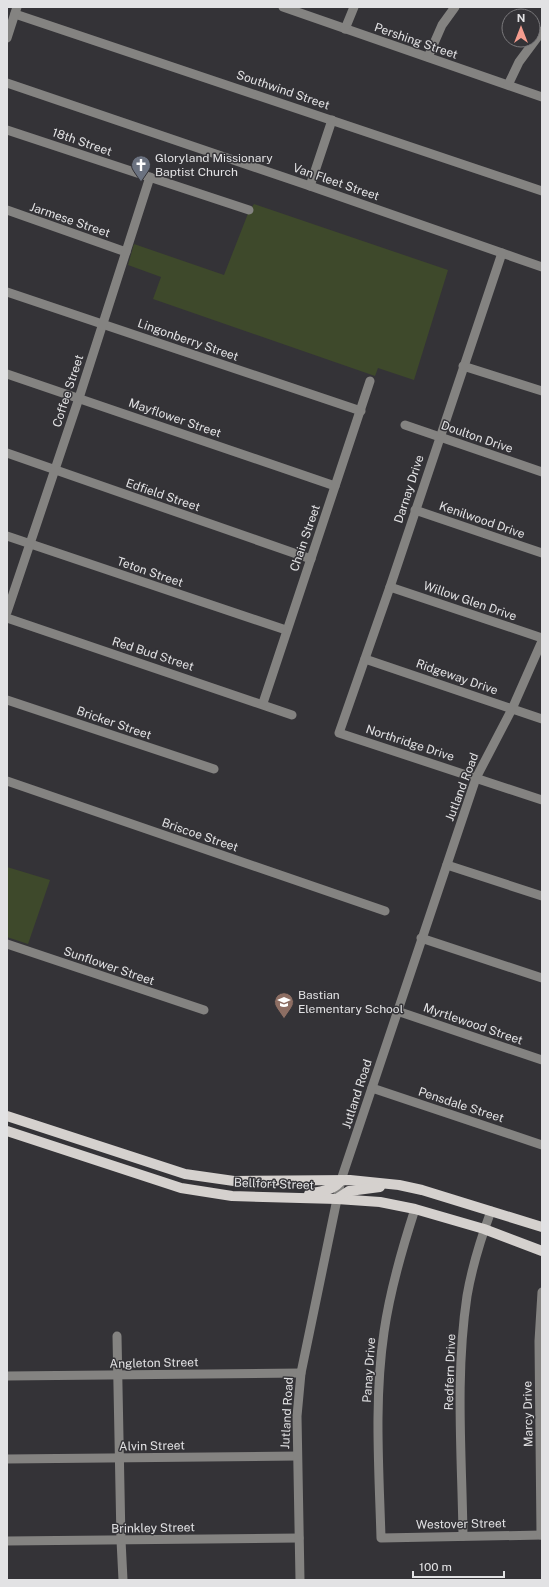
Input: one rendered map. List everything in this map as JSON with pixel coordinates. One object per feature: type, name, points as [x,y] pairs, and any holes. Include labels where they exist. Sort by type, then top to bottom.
[{"type":"main road","name":"Bellfort Street","points":[[7,1116],[185,1174],[234,1181],[260,1182],[341,1180],[399,1185],[422,1190],[542,1228]]},
{"type":"main road","points":[[17,1134],[21,1121]]},
{"type":"main road","name":"Bellfort Street","points":[[7,1131],[98,1162],[182,1188],[213,1194],[380,1202],[415,1209],[484,1230],[542,1251]]},
{"type":"main road","points":[[98,1162],[103,1148]]},
{"type":"main road","points":[[182,1188],[185,1174]]},
{"type":"main road","points":[[293,1197],[332,1188],[338,1185],[341,1180]]},
{"type":"main road","points":[[260,1182],[260,1197]]},
{"type":"main road","points":[[337,1199],[353,1189],[399,1185]]},
{"type":"street","name":"Pershing Street","points":[[283,7],[542,97]]},
{"type":"street","points":[[346,30],[354,7]]},
{"type":"street","points":[[428,57],[442,25],[455,7]]},
{"type":"street","points":[[7,38],[16,11]]},
{"type":"street","name":"Southwind Street","points":[[16,11],[332,120],[542,190]]},
{"type":"street","points":[[508,86],[523,56],[542,31]]},
{"type":"street","name":"Van Fleet Street","points":[[7,83],[542,267]]},
{"type":"street","points":[[310,186],[332,120]]},
{"type":"street","name":"18th Street","points":[[7,130],[248,210]]},
{"type":"street","name":"Coffee Street","points":[[7,612],[79,398],[150,177]]},
{"type":"street","name":"Jarmese Street","points":[[7,210],[126,252]]},
{"type":"street","name":"Darnay Drive","points":[[339,733],[502,253]]},
{"type":"street","name":"Lingonberry Street","points":[[7,292],[361,410]]},
{"type":"street","points":[[463,366],[542,391]]},
{"type":"street","name":"Mayflower Street","points":[[7,374],[335,486]]},
{"type":"street","name":"Chain Street","points":[[262,704],[370,381]]},
{"type":"street","name":"Doulton Drive","points":[[405,426],[542,472]]},
{"type":"street","name":"Edfield Street","points":[[7,453],[54,471],[311,559]]},
{"type":"street","name":"Kenilwood Drive","points":[[415,510],[542,553]]},
{"type":"street","name":"Teton Street","points":[[7,536],[286,630]]},
{"type":"street","name":"Willow Glen Drive","points":[[390,586],[542,639]]},
{"type":"street","name":"Red Bud Street","points":[[7,618],[292,715]]},
{"type":"street","name":"Jutland Road","points":[[300,1580],[297,1416],[301,1372],[341,1180],[476,778],[512,709],[542,639]]},
{"type":"street","name":"Ridgeway Drive","points":[[365,659],[542,719]]},
{"type":"street","name":"Bricker Street","points":[[7,700],[214,769]]},
{"type":"street","name":"Northridge Drive","points":[[339,733],[542,800]]},
{"type":"street","name":"Briscoe Street","points":[[7,781],[385,910]]},
{"type":"street","points":[[447,865],[542,896]]},
{"type":"street","points":[[422,938],[542,978]]},
{"type":"street","name":"Sunflower Street","points":[[7,944],[204,1010]]},
{"type":"street","name":"Myrtlewood Street","points":[[397,1011],[542,1060]]},
{"type":"street","name":"Pensdale Street","points":[[372,1088],[542,1145]]},
{"type":"street","name":"Panay Drive","points":[[381,1538],[378,1410],[380,1367],[389,1304],[399,1261],[415,1209]]},
{"type":"street","name":"Redfern Drive","points":[[463,1536],[462,1348],[467,1295],[484,1230],[491,1211]]},
{"type":"street","name":"Marcy Drive","points":[[542,1292],[539,1341],[542,1535]]},
{"type":"street","points":[[117,1336],[123,1580]]},
{"type":"street","name":"Angleton Street","points":[[7,1376],[301,1372]]},
{"type":"street","name":"Alvin Street","points":[[7,1459],[297,1456]]},
{"type":"street","name":"Westover Street","points":[[381,1538],[542,1535]]},
{"type":"street","name":"Brinkley Street","points":[[7,1541],[299,1538]]},
{"type":"green space","points":[[254,204],[448,270],[414,380],[378,368],[375,376],[153,299],[161,277],[128,265],[134,244],[224,275],[249,211]]},
{"type":"green space","points":[[7,867],[50,880],[28,944],[7,937]]},
{"type":"place","name":"Gloryland Missionary Baptist Church","points":[[141,182]]},
{"type":"place","name":"Bastian Elementary School","points":[[284,1019]]}]
